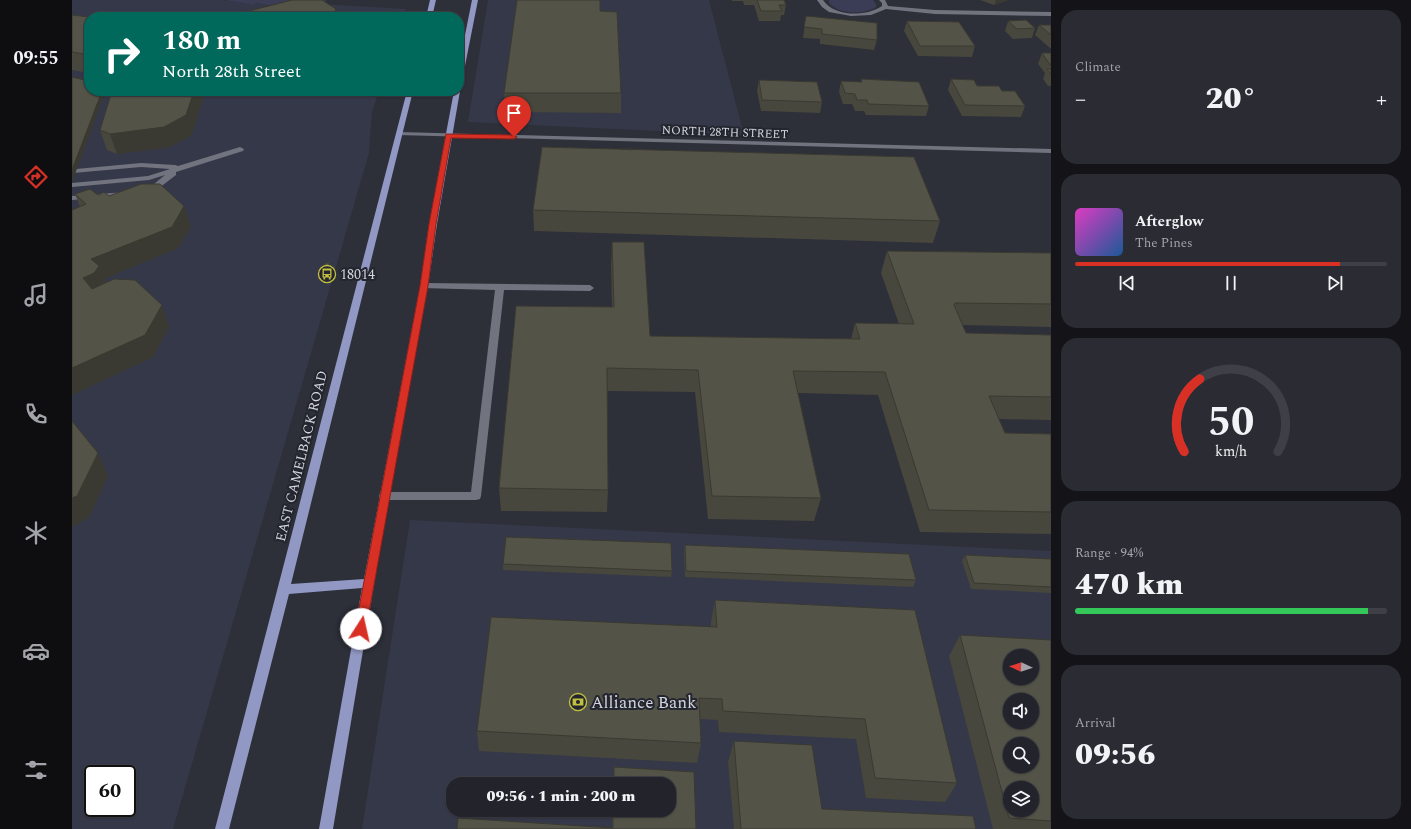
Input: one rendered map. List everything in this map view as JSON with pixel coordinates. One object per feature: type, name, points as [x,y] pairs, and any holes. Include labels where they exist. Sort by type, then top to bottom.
[{"type":"main road","points":[[430,12],[433,0]]},
{"type":"main road","points":[[464,56],[475,0]]},
{"type":"main road","name":"EAST CAMELBACK ROAD","points":[[222,829],[409,96]]},
{"type":"main road","points":[[326,829],[384,496],[424,286],[433,224],[456,96]]},
{"type":"main road","points":[[284,589],[369,583]]},
{"type":"street","points":[[820,0],[821,4],[826,8],[855,15],[875,14],[885,7],[935,12],[1051,14]]},
{"type":"street","points":[[882,0],[885,3],[885,7]]},
{"type":"street","name":"NORTH 28TH STREET","points":[[399,134],[1051,151]]},
{"type":"street","points":[[72,185],[149,178],[240,149]]},
{"type":"street","points":[[76,171],[141,165],[181,167]]},
{"type":"street","points":[[72,198],[137,191],[156,186],[181,167]]},
{"type":"street","points":[[424,286],[590,288]]},
{"type":"street","points":[[384,496],[476,496],[500,286]]},
{"type":"shaded area","points":[[72,0],[224,0],[253,5],[256,3],[284,8],[320,4],[406,9],[405,12],[84,12],[84,96],[377,96],[372,112],[369,153],[173,829],[72,829]]},
{"type":"shaded area","points":[[225,0],[327,0],[311,6],[293,7],[256,3],[253,5]]},
{"type":"shaded area","points":[[488,0],[709,0],[744,135],[468,122]]},
{"type":"shaded area","points":[[829,0],[873,0],[876,7],[865,11],[845,12],[834,7],[829,3]]},
{"type":"shaded area","points":[[410,520],[1051,551],[1051,829],[362,829]]},
{"type":"building","points":[[292,0],[322,0],[336,9],[334,12],[245,12]]},
{"type":"building","points":[[517,0],[600,0],[600,11],[617,12],[621,93],[504,93]]},
{"type":"building","points":[[757,0],[784,0],[786,5],[779,5],[782,11],[761,11]]},
{"type":"building","points":[[72,15],[84,16],[84,54],[72,52]]},
{"type":"building","points":[[806,16],[877,23],[877,40],[822,34],[822,29],[804,27]]},
{"type":"building","points":[[1026,20],[1035,28],[1017,29],[1008,21]]},
{"type":"building","points":[[907,21],[959,22],[975,46],[920,46]]},
{"type":"building","points":[[1039,25],[1051,25],[1051,35]]},
{"type":"building","points":[[1042,53],[1051,53],[1051,66]]},
{"type":"building","points":[[1047,69],[1051,69],[1051,75]]},
{"type":"building","points":[[72,77],[84,80],[84,96],[100,96],[72,170]]},
{"type":"building","points":[[861,79],[919,82],[929,106],[868,104],[867,100],[857,100],[855,94],[845,93],[841,81],[862,82]]},
{"type":"building","points":[[951,79],[974,80],[977,86],[999,86],[1002,91],[1015,91],[1025,106],[965,105]]},
{"type":"building","points":[[759,80],[817,82],[822,102],[762,100]]},
{"type":"building","points":[[110,96],[192,96],[186,115],[164,127],[110,134],[100,130]]},
{"type":"building","points":[[542,147],[914,157],[940,221],[533,210]]},
{"type":"building","points":[[141,184],[160,184],[184,206],[172,227],[91,259],[99,266],[94,273],[83,278],[92,289],[114,279],[135,280],[162,305],[145,335],[72,368],[72,210],[86,204],[75,194],[90,189],[98,195],[104,192],[109,196]]},
{"type":"building","points":[[612,242],[644,242],[650,336],[860,339],[855,323],[914,324],[887,251],[1051,253],[1051,304],[955,303],[954,305],[966,333],[1051,335],[1051,397],[989,396],[1005,433],[1051,434],[1051,512],[929,510],[885,372],[793,371],[821,498],[712,496],[698,370],[607,368],[608,490],[499,488],[516,306],[614,307]]},
{"type":"building","points":[[325,263],[330,263],[326,272],[322,272]]},
{"type":"building","points":[[72,421],[98,453],[77,496],[72,498]]},
{"type":"building","points":[[506,537],[671,543],[672,571],[503,564]]},
{"type":"building","points":[[685,545],[909,554],[916,580],[686,571]]},
{"type":"building","points":[[965,555],[1051,559],[1051,587],[974,583]]},
{"type":"building","points":[[715,600],[915,610],[957,783],[875,778],[865,719],[723,711],[722,699],[699,698],[701,743],[477,731],[491,617],[717,627]]},
{"type":"building","points":[[960,635],[1051,640],[1051,821],[1009,818],[1039,817],[1039,781],[1003,781],[1003,796]]},
{"type":"building","points":[[734,741],[812,745],[822,809],[973,816],[976,829],[741,829]]},
{"type":"building","points":[[614,767],[694,772],[696,829],[457,829],[458,818],[613,828],[613,817],[676,817],[676,777],[614,777]]},
{"type":"place","name":"18014","points":[[327,274]]},
{"type":"place","name":"Alliance Bank","points":[[578,702]]},
{"type":"route","points":[[361,629],[384,496],[424,286],[448,136],[514,137]]}]
